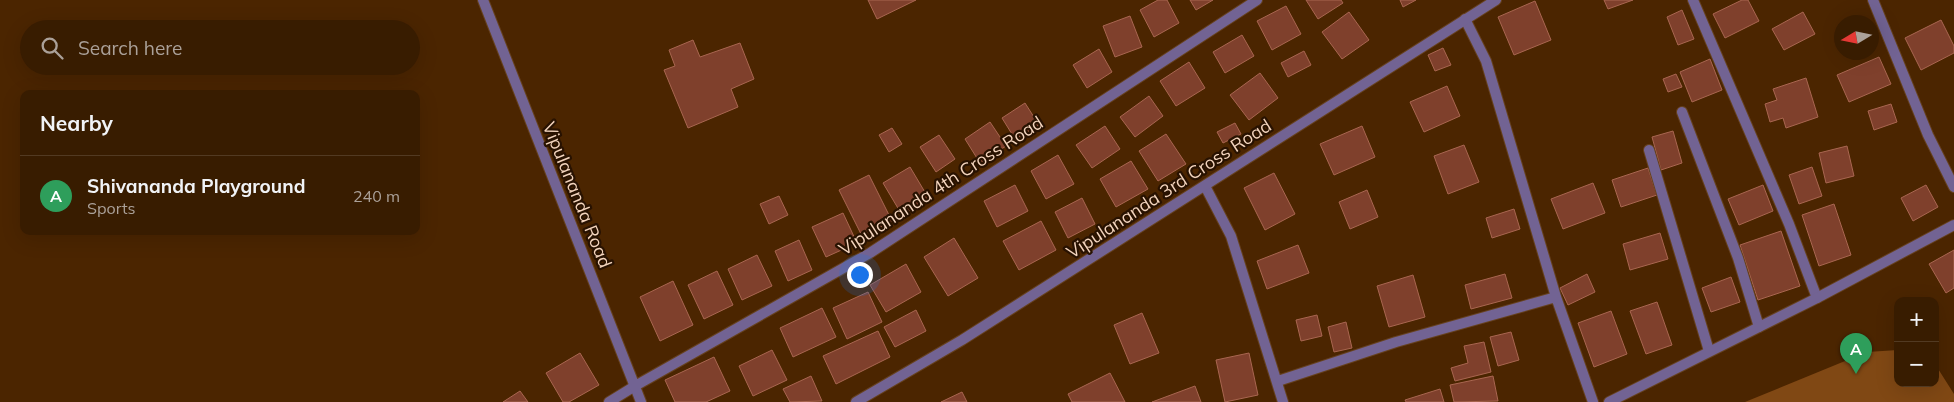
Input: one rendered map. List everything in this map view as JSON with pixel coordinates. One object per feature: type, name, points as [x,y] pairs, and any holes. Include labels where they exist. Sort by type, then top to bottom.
[{"type":"street","name":"Vipulananda Road","points":[[483,0],[641,402]]},
{"type":"street","name":"Vipulananda 4th Cross Road","points":[[609,402],[870,253],[1257,0]]},
{"type":"street","name":"Vipulananda 3rd Cross Road","points":[[856,402],[962,340],[1496,0]]},
{"type":"street","points":[[1693,0],[1789,224],[1817,298]]},
{"type":"street","points":[[1873,0],[1928,135],[1954,187]]},
{"type":"street","points":[[1464,19],[1486,62],[1556,297],[1593,402]]},
{"type":"street","points":[[1682,112],[1738,258],[1759,327]]},
{"type":"street","points":[[1649,150],[1709,351]]},
{"type":"street","points":[[1205,186],[1231,236],[1278,381],[1283,402]]},
{"type":"street","points":[[1609,402],[1817,298],[1954,225]]},
{"type":"street","points":[[1278,381],[1396,342],[1556,297]]},
{"type":"shaded area","points":[[1894,350],[1894,387],[1939,387],[1939,370],[1954,394],[1954,402],[1745,402],[1867,352]]},
{"type":"building","points":[[868,0],[916,0],[877,19]]},
{"type":"building","points":[[1158,0],[1167,0],[1179,23],[1154,37],[1140,10]]},
{"type":"building","points":[[1190,0],[1213,0],[1196,10]]},
{"type":"building","points":[[1306,0],[1341,0],[1343,3],[1318,19]]},
{"type":"building","points":[[1400,0],[1416,0],[1403,7]]},
{"type":"building","points":[[1604,0],[1633,0],[1608,9]]},
{"type":"building","points":[[1742,0],[1748,0],[1759,21],[1725,38],[1713,14]]},
{"type":"building","points":[[1535,1],[1551,40],[1514,55],[1498,17]]},
{"type":"building","points":[[1286,6],[1301,34],[1272,50],[1257,21]]},
{"type":"building","points":[[1682,10],[1694,39],[1678,45],[1667,17]]},
{"type":"building","points":[[1349,12],[1369,40],[1342,59],[1322,32]]},
{"type":"building","points":[[1803,12],[1815,34],[1784,50],[1772,29]]},
{"type":"building","points":[[1130,16],[1142,47],[1115,57],[1103,26]]},
{"type":"building","points":[[1941,20],[1954,46],[1954,53],[1921,70],[1905,38]]},
{"type":"building","points":[[1242,35],[1254,56],[1225,73],[1213,52]]},
{"type":"building","points":[[693,40],[700,57],[740,43],[754,79],[731,89],[738,107],[688,128],[664,70],[675,66],[669,50]]},
{"type":"building","points":[[1443,48],[1451,65],[1435,71],[1428,55]]},
{"type":"building","points":[[1099,49],[1112,72],[1087,88],[1073,65]]},
{"type":"building","points":[[1304,51],[1311,65],[1288,77],[1281,63]]},
{"type":"building","points":[[1879,57],[1891,84],[1849,102],[1837,75],[1872,60],[1879,60]]},
{"type":"building","points":[[1710,59],[1722,90],[1692,102],[1680,72]]},
{"type":"building","points":[[1189,62],[1205,88],[1176,106],[1160,81]]},
{"type":"building","points":[[1260,73],[1278,98],[1249,120],[1230,95]]},
{"type":"building","points":[[1676,74],[1682,87],[1668,92],[1663,79]]},
{"type":"building","points":[[1806,78],[1818,117],[1786,128],[1783,118],[1770,122],[1765,104],[1777,100],[1773,89]]},
{"type":"building","points":[[1447,86],[1460,116],[1424,132],[1410,102]]},
{"type":"building","points":[[1149,96],[1163,116],[1135,137],[1120,117]]},
{"type":"building","points":[[1025,103],[1039,125],[1015,139],[1002,118]]},
{"type":"building","points":[[1891,104],[1897,122],[1874,130],[1868,111]]},
{"type":"building","points":[[990,122],[1006,146],[980,163],[965,139]]},
{"type":"building","points":[[1235,123],[1241,134],[1223,143],[1217,132]]},
{"type":"building","points":[[1105,126],[1120,149],[1092,168],[1076,145]]},
{"type":"building","points":[[1362,126],[1375,157],[1334,175],[1320,144]]},
{"type":"building","points":[[892,128],[902,144],[889,152],[879,135]]},
{"type":"building","points":[[1673,131],[1682,163],[1661,170],[1652,137]]},
{"type":"building","points":[[1166,134],[1186,164],[1158,181],[1139,151]]},
{"type":"building","points":[[939,135],[955,159],[936,172],[920,147]]},
{"type":"building","points":[[1464,145],[1479,182],[1448,194],[1434,156]]},
{"type":"building","points":[[1847,146],[1854,176],[1826,183],[1819,153]]},
{"type":"building","points":[[1058,155],[1074,184],[1046,199],[1031,171]]},
{"type":"building","points":[[1131,161],[1148,189],[1116,207],[1100,179]]},
{"type":"building","points":[[910,167],[929,199],[902,215],[883,183]]},
{"type":"building","points":[[1812,167],[1822,196],[1799,204],[1789,175]]},
{"type":"building","points":[[1648,168],[1657,195],[1621,207],[1612,180]]},
{"type":"building","points":[[1274,173],[1295,214],[1265,230],[1244,188]]},
{"type":"building","points":[[869,175],[892,221],[862,236],[839,190]]},
{"type":"building","points":[[1593,183],[1605,213],[1563,229],[1551,199]]},
{"type":"building","points":[[1015,185],[1028,211],[997,227],[984,201]]},
{"type":"building","points":[[1763,185],[1773,211],[1739,225],[1728,199]]},
{"type":"building","points":[[1926,185],[1938,207],[1913,221],[1901,198]]},
{"type":"building","points":[[1367,190],[1378,217],[1350,229],[1339,202]]},
{"type":"building","points":[[779,196],[788,215],[769,224],[760,204]]},
{"type":"building","points":[[1082,198],[1095,224],[1068,238],[1055,212]]},
{"type":"building","points":[[1834,204],[1851,255],[1819,266],[1802,215]]},
{"type":"building","points":[[1514,209],[1520,229],[1492,238],[1486,218]]},
{"type":"building","points":[[843,213],[857,243],[826,257],[812,227]]},
{"type":"building","points":[[1041,221],[1056,250],[1019,270],[1003,241]]},
{"type":"building","points":[[1781,231],[1800,286],[1758,300],[1740,245]]},
{"type":"building","points":[[1660,233],[1668,259],[1630,270],[1623,244]]},
{"type":"building","points":[[954,238],[978,278],[948,296],[924,257]]},
{"type":"building","points":[[799,240],[812,270],[788,281],[775,251]]},
{"type":"building","points":[[1298,245],[1309,273],[1267,289],[1257,261]]},
{"type":"building","points":[[1954,250],[1954,288],[1946,293],[1929,264]]},
{"type":"building","points":[[757,255],[772,286],[742,300],[728,269]]},
{"type":"building","points":[[906,264],[921,292],[886,312],[870,285]]},
{"type":"building","points":[[717,271],[733,305],[704,319],[688,285]]},
{"type":"building","points":[[1505,274],[1512,298],[1471,309],[1465,285]]},
{"type":"building","points":[[1587,274],[1595,292],[1568,305],[1560,288]]},
{"type":"building","points":[[1413,275],[1425,317],[1389,327],[1377,286]]},
{"type":"building","points":[[1731,277],[1740,302],[1711,312],[1702,288]]},
{"type":"building","points":[[673,281],[693,325],[660,341],[640,297]]},
{"type":"building","points":[[868,292],[882,322],[847,339],[833,308]]},
{"type":"building","points":[[1657,302],[1672,345],[1646,354],[1630,311]]},
{"type":"building","points":[[822,308],[836,337],[793,357],[780,328]]},
{"type":"building","points":[[916,310],[926,331],[895,347],[884,327]]},
{"type":"building","points":[[1611,311],[1627,354],[1594,367],[1578,323]]},
{"type":"building","points":[[1142,313],[1159,353],[1130,364],[1114,325]]},
{"type":"building","points":[[1317,315],[1322,336],[1301,341],[1296,320]]},
{"type":"building","points":[[1346,322],[1352,348],[1334,352],[1328,327]]},
{"type":"building","points":[[878,331],[890,357],[836,384],[823,356]]},
{"type":"building","points":[[1511,332],[1519,360],[1498,366],[1490,337]]},
{"type":"building","points":[[1484,342],[1491,372],[1455,381],[1451,368],[1468,363],[1464,346]]},
{"type":"building","points":[[772,350],[787,380],[753,396],[739,366]]},
{"type":"building","points":[[580,353],[599,385],[569,402],[563,402],[546,373]]},
{"type":"building","points":[[1249,353],[1258,395],[1225,402],[1216,360]]},
{"type":"building","points":[[714,357],[730,391],[706,402],[675,402],[665,380]]},
{"type":"building","points":[[1110,373],[1125,402],[1072,402],[1068,394]]},
{"type":"building","points":[[811,376],[822,401],[790,402],[783,389]]},
{"type":"building","points":[[1493,376],[1498,401],[1454,402],[1450,385]]},
{"type":"building","points":[[1195,386],[1201,402],[1152,402]]},
{"type":"building","points":[[1440,389],[1444,402],[1406,402],[1405,400]]},
{"type":"building","points":[[520,391],[528,402],[503,402]]},
{"type":"building","points":[[962,392],[967,402],[941,402]]},
{"type":"place","name":"Shivananda Playground","points":[[1856,374]]}]
